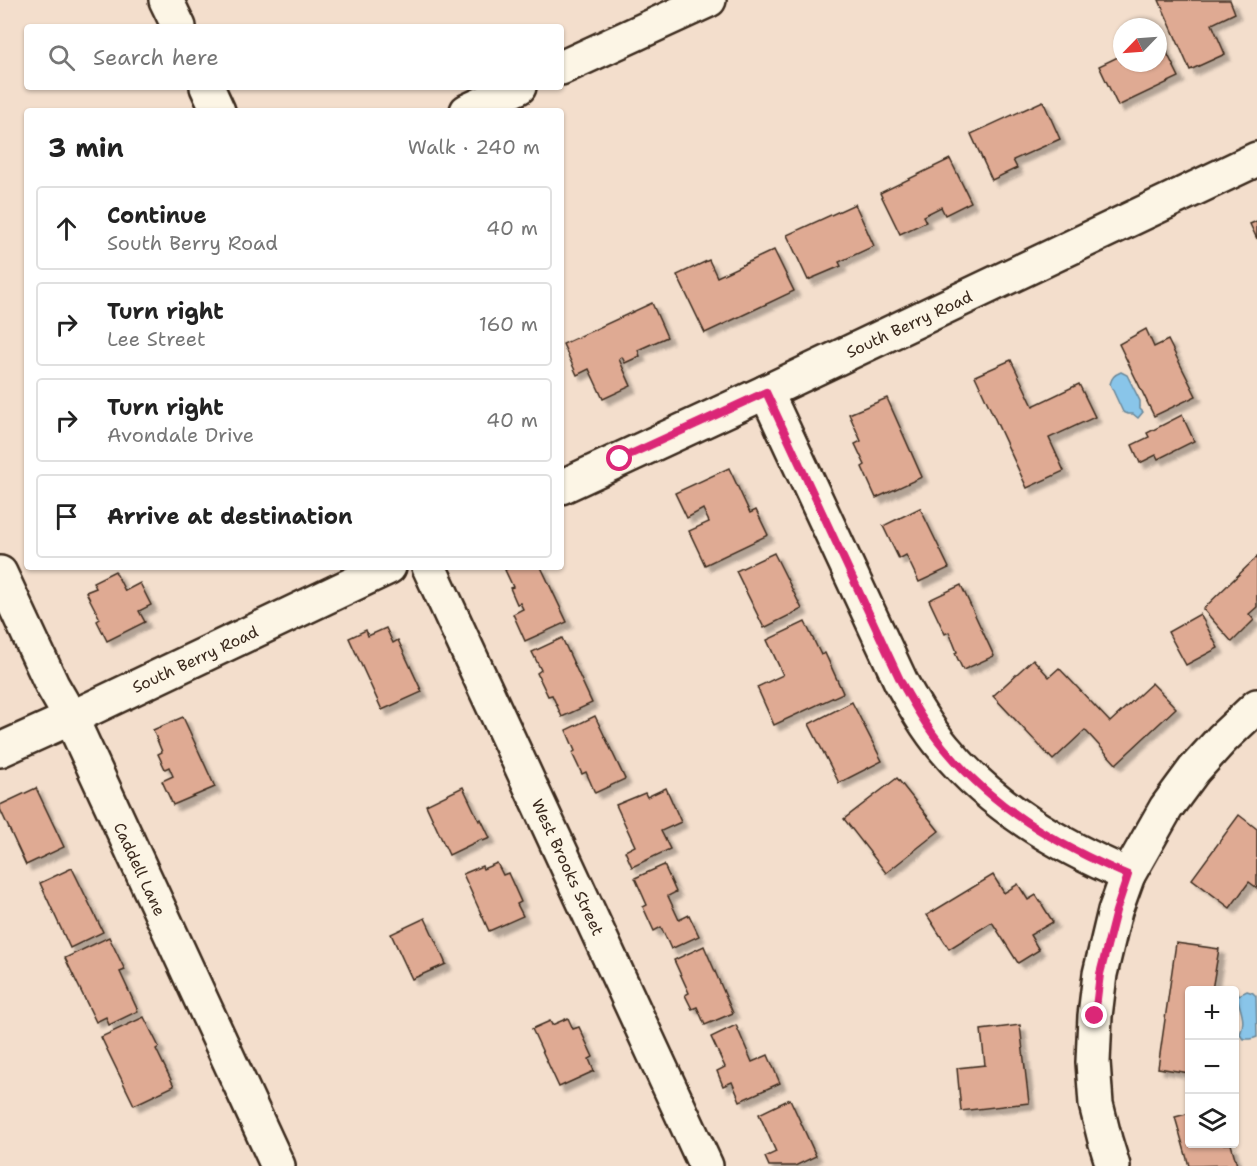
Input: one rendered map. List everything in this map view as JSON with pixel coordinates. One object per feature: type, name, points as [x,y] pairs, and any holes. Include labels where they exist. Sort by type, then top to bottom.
[{"type":"street","points":[[166,0],[178,24]]},
{"type":"street","points":[[564,67],[709,0]]},
{"type":"street","points":[[208,90],[217,108]]},
{"type":"street","points":[[474,108],[512,90]]},
{"type":"street","name":"South Berry Road","points":[[564,486],[1257,159]]},
{"type":"street","points":[[766,392],[901,682],[943,747],[988,794],[1019,818],[1049,837],[1128,875]]},
{"type":"street","name":"South Berry Road","points":[[0,750],[383,570]]},
{"type":"street","name":"West Brooks Street","points":[[430,570],[706,1166]]},
{"type":"street","name":"Caddell Lane","points":[[0,573],[52,685],[71,718],[278,1166]]},
{"type":"street","points":[[1113,1166],[1104,1140],[1096,1104],[1093,1062],[1100,974],[1116,911],[1128,875],[1166,808],[1194,770],[1257,706]]},
{"type":"water","points":[[1121,372],[1127,375],[1140,401],[1140,409],[1143,412],[1138,418],[1133,414],[1123,412],[1110,384],[1114,376]]},
{"type":"water","points":[[1247,991],[1256,996],[1257,1037],[1252,1039],[1242,1038],[1240,1034],[1243,1025],[1239,995]]},
{"type":"building","points":[[1159,0],[1230,0],[1235,13],[1212,24],[1225,54],[1190,70]]},
{"type":"building","points":[[1167,53],[1179,77],[1118,106],[1099,66],[1113,59],[1113,72],[1167,72]]},
{"type":"building","points":[[1043,101],[1060,139],[1013,160],[1017,168],[992,180],[971,134]]},
{"type":"building","points":[[950,159],[971,202],[945,215],[941,207],[923,216],[926,222],[900,234],[880,193]]},
{"type":"building","points":[[855,204],[874,246],[839,262],[841,266],[808,280],[787,235]]},
{"type":"building","points":[[1257,221],[1257,239],[1250,224]]},
{"type":"building","points":[[774,250],[794,291],[705,333],[677,275],[709,260],[717,277]]},
{"type":"building","points":[[652,303],[667,337],[638,350],[640,356],[625,363],[622,357],[619,359],[631,386],[603,399],[589,369],[577,375],[564,344]]},
{"type":"building","points":[[1146,329],[1154,347],[1168,340],[1196,396],[1154,416],[1119,344]]},
{"type":"building","points":[[1011,360],[1033,406],[1079,384],[1095,417],[1049,438],[1064,471],[1027,488],[975,376]]},
{"type":"building","points":[[887,398],[922,477],[876,498],[862,467],[865,465],[855,444],[861,441],[849,414]]},
{"type":"building","points":[[1182,415],[1194,441],[1158,459],[1156,455],[1140,463],[1132,445],[1149,437],[1147,433]]},
{"type":"building","points":[[729,468],[750,513],[756,510],[768,535],[705,565],[689,531],[709,522],[703,509],[687,518],[675,493]]},
{"type":"building","points":[[920,508],[949,568],[919,582],[906,555],[899,559],[883,526]]},
{"type":"building","points":[[774,553],[802,609],[764,628],[736,571]]},
{"type":"building","points":[[1257,557],[1257,607],[1249,614],[1254,620],[1232,642],[1203,609]]},
{"type":"building","points":[[505,570],[542,570],[567,622],[525,641],[513,614],[523,609],[520,603],[517,604],[510,588],[513,587]]},
{"type":"building","points":[[115,571],[125,591],[140,583],[151,605],[139,611],[145,622],[107,641],[97,621],[100,619],[86,592],[96,588],[93,582]]},
{"type":"building","points":[[961,585],[994,656],[963,670],[949,632],[945,634],[929,600]]},
{"type":"building","points":[[1200,614],[1218,648],[1186,665],[1168,632]]},
{"type":"building","points":[[805,622],[821,655],[825,653],[843,693],[774,725],[757,687],[783,675],[767,640]]},
{"type":"building","points":[[386,628],[393,643],[398,640],[422,692],[382,710],[349,638],[366,630],[368,636]]},
{"type":"building","points":[[562,638],[592,703],[562,717],[552,695],[548,696],[537,673],[541,670],[532,652]]},
{"type":"building","points":[[1033,659],[1049,677],[1059,668],[1110,722],[1152,683],[1176,708],[1116,764],[1085,730],[1053,760],[993,696]]},
{"type":"building","points":[[852,702],[882,761],[839,783],[809,724]]},
{"type":"building","points":[[595,716],[625,779],[595,793],[586,772],[582,774],[572,753],[575,751],[566,730]]},
{"type":"building","points":[[183,717],[215,787],[173,805],[162,781],[173,776],[169,767],[165,769],[158,754],[162,752],[153,730]]},
{"type":"building","points":[[897,778],[939,831],[886,873],[844,819]]},
{"type":"building","points":[[463,787],[490,838],[483,841],[482,839],[449,855],[426,805]]},
{"type":"building","points":[[36,788],[64,847],[26,865],[0,805]]},
{"type":"building","points":[[666,788],[681,822],[661,831],[670,849],[632,867],[625,851],[635,846],[616,805],[645,793],[647,797]]},
{"type":"building","points":[[1239,815],[1257,829],[1257,888],[1249,882],[1230,908],[1192,879]]},
{"type":"building","points":[[497,863],[503,875],[508,873],[521,902],[517,904],[523,916],[489,931],[463,874]]},
{"type":"building","points":[[664,865],[676,892],[668,896],[679,920],[689,915],[699,936],[671,949],[661,927],[654,931],[643,907],[647,905],[635,878]]},
{"type":"building","points":[[72,868],[103,932],[70,948],[40,883]]},
{"type":"building","points":[[993,875],[1004,893],[1018,884],[1028,900],[1036,895],[1053,922],[1030,935],[1039,950],[1018,963],[992,922],[949,949],[927,915]]},
{"type":"building","points":[[425,918],[446,964],[412,979],[391,934]]},
{"type":"building","points":[[109,937],[125,970],[120,972],[138,1011],[109,1025],[106,1017],[96,1022],[65,958]]},
{"type":"building","points":[[1176,943],[1219,949],[1213,986],[1185,986],[1185,1072],[1158,1068]]},
{"type":"building","points":[[704,946],[733,1013],[705,1025],[697,1007],[692,1009],[685,995],[689,993],[674,960]]},
{"type":"building","points":[[144,1017],[174,1086],[134,1105],[101,1037]]},
{"type":"building","points":[[568,1018],[573,1029],[579,1027],[593,1057],[589,1059],[594,1071],[559,1087],[532,1029],[550,1021],[552,1025]]},
{"type":"building","points":[[736,1025],[752,1062],[768,1055],[780,1083],[740,1101],[732,1082],[723,1086],[717,1071],[725,1067],[711,1037]]},
{"type":"building","points":[[1020,1025],[1029,1103],[961,1111],[957,1068],[985,1065],[981,1030]]},
{"type":"building","points":[[790,1099],[816,1156],[795,1166],[769,1166],[765,1157],[776,1152],[759,1114]]},
{"type":"building","points":[[1185,1114],[1185,1148],[1232,1148],[1237,1165],[1189,1166],[1175,1117]]},
{"type":"route","points":[[620,459],[766,392],[884,648],[918,711],[943,747],[988,794],[1019,818],[1049,837],[1128,875],[1100,974],[1095,1016]]}]
